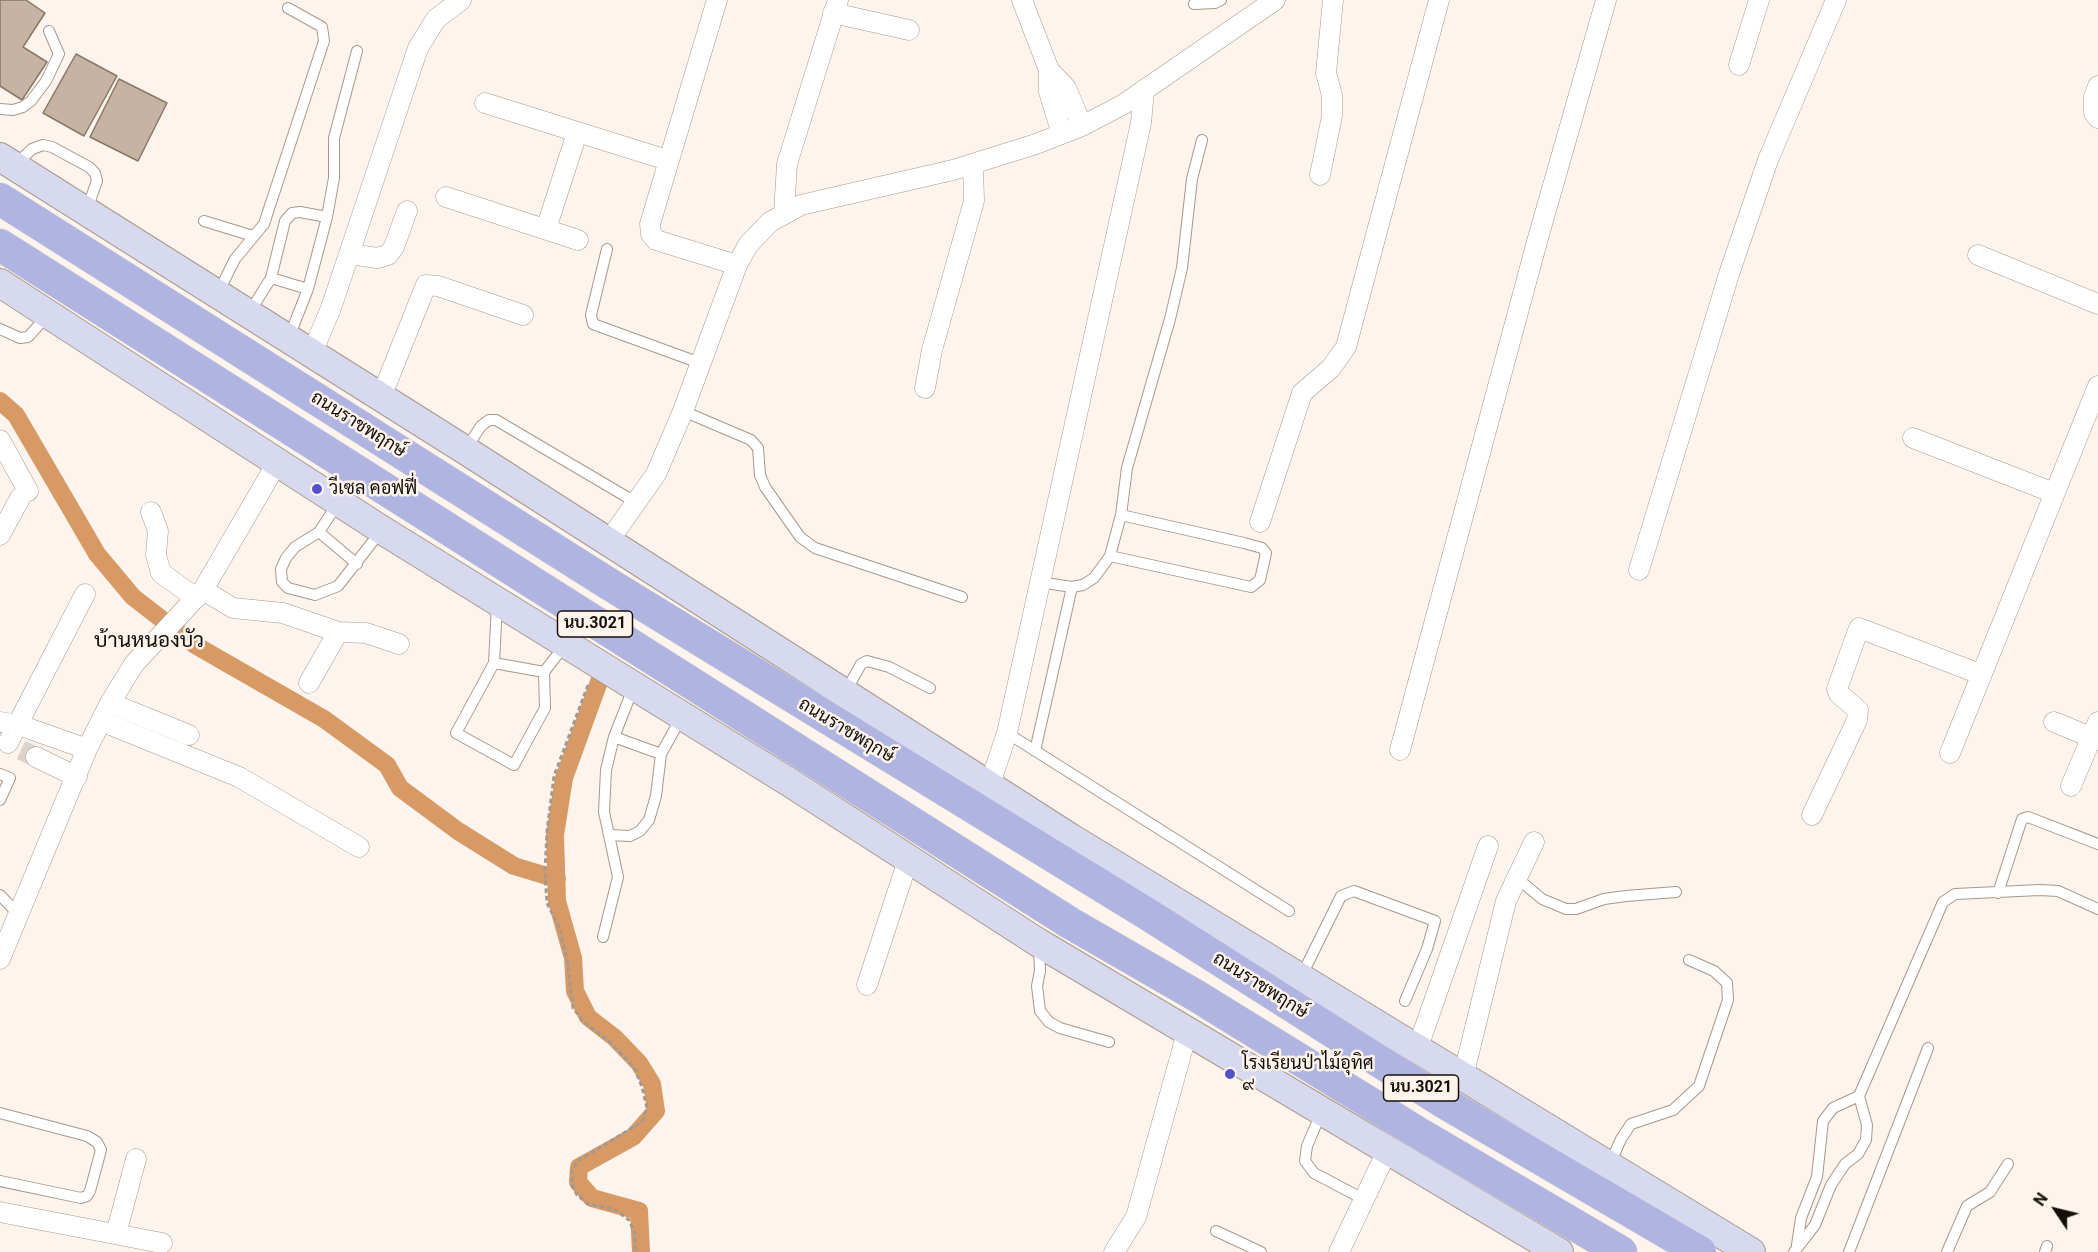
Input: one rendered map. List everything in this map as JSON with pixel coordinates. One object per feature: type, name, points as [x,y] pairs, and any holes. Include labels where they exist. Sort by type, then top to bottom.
[{"type":"main road","name":"ถนนราชพฤกษ์","points":[[7,162],[465,450],[990,784],[1071,838]]},
{"type":"main road","name":"ถนนราชพฤกษ์","points":[[0,199],[618,590],[1149,915],[1445,1103],[1700,1252]]},
{"type":"main road","name":"นบ.3021","points":[[0,245],[1070,923],[1195,995],[1420,1134],[1621,1252]]},
{"type":"main road","name":"นบ.3021","points":[[0,283],[382,530],[634,685],[1050,948]]},
{"type":"main road","points":[[1071,838],[1149,915]]},
{"type":"main road","points":[[1071,838],[1300,980],[1750,1251]]},
{"type":"main road","points":[[1050,948],[1195,995]]},
{"type":"main road","points":[[1050,948],[1559,1252]]},
{"type":"street","points":[[312,353],[350,254],[418,48],[436,19],[461,0]]},
{"type":"street","points":[[717,0],[667,160],[650,224],[651,234],[656,240],[737,265]]},
{"type":"street","points":[[1022,0],[1049,70],[1049,92],[1062,134]]},
{"type":"street","points":[[608,542],[656,474],[683,411],[737,265],[759,232],[784,213],[826,198],[973,164],[1082,126],[1144,90],[1275,0]]},
{"type":"street","points":[[1320,175],[1332,116],[1332,95],[1326,73],[1333,0]]},
{"type":"street","points":[[1260,522],[1302,393],[1331,368],[1346,347],[1439,0]]},
{"type":"street","points":[[1400,750],[1538,238],[1606,0]]},
{"type":"street","points":[[1739,65],[1759,0]]},
{"type":"street","points":[[1640,570],[1729,274],[1765,171],[1836,0]]},
{"type":"street","points":[[784,213],[786,164],[836,7],[909,30]]},
{"type":"street","points":[[1049,70],[1066,88],[1082,126]]},
{"type":"street","points":[[2098,86],[2094,113],[2098,118]]},
{"type":"street","points":[[990,784],[1007,734],[1141,123],[1144,90]]},
{"type":"street","points":[[485,104],[667,160]]},
{"type":"street","points":[[546,230],[577,133]]},
{"type":"street","points":[[926,387],[932,350],[975,201],[973,164]]},
{"type":"street","points":[[446,196],[578,240]]},
{"type":"street","points":[[350,254],[377,258],[388,255],[394,247],[407,211]]},
{"type":"street","points":[[1978,255],[2098,304]]},
{"type":"street","points":[[381,397],[426,285],[438,286],[523,315]]},
{"type":"street","points":[[1950,753],[2098,386]]},
{"type":"street","points":[[1913,438],[2054,493]]},
{"type":"street","points":[[0,440],[24,494],[0,535]]},
{"type":"street","points":[[0,959],[11,917],[105,712],[148,647],[194,600],[277,463]]},
{"type":"street","points":[[151,512],[158,531],[156,555],[161,573],[194,600],[233,608],[283,613],[338,632],[366,633],[399,644]]},
{"type":"street","points":[[77,777],[16,747],[9,723],[84,594]]},
{"type":"street","points":[[1812,815],[1857,720],[1858,710],[1837,689],[1859,628],[1980,674]]},
{"type":"street","points":[[309,683],[338,632]]},
{"type":"street","points":[[105,712],[189,735]]},
{"type":"street","points":[[105,712],[240,777],[359,847]]},
{"type":"street","points":[[2054,722],[2096,733],[2071,786]]},
{"type":"street","points":[[9,723],[87,749]]},
{"type":"street","points":[[1463,1077],[1496,951],[1499,925],[1534,842]]},
{"type":"street","points":[[1417,1050],[1488,846]]},
{"type":"street","points":[[867,986],[908,860]]},
{"type":"street","points":[[1114,1252],[1136,1217],[1188,1029]]},
{"type":"street","points":[[1339,1252],[1388,1149]]},
{"type":"street","points":[[116,1234],[136,1159]]},
{"type":"street","points":[[0,1212],[162,1243]]},
{"type":"lane","points":[[1194,4],[1215,3],[1221,0]]},
{"type":"lane","points":[[218,294],[235,259],[264,224],[324,41],[322,27],[288,8]]},
{"type":"lane","points":[[0,109],[13,110],[23,106],[31,101],[46,81],[59,54],[49,31]]},
{"type":"lane","points":[[288,338],[308,289],[327,217],[334,178],[334,138],[357,51]]},
{"type":"lane","points":[[1039,582],[1072,587],[1083,585],[1094,578],[1110,556],[1121,515],[1127,468],[1170,319],[1182,268],[1192,179],[1202,140]]},
{"type":"lane","points":[[7,162],[43,145],[52,147],[89,167],[95,173],[97,181],[85,212]]},
{"type":"lane","points":[[249,313],[271,278],[278,239],[285,221],[292,213],[327,217]]},
{"type":"lane","points":[[204,221],[253,236]]},
{"type":"lane","points":[[607,249],[591,315],[593,324],[700,363]]},
{"type":"lane","points":[[271,278],[308,289]]},
{"type":"lane","points":[[0,329],[20,338],[28,337],[48,313]]},
{"type":"lane","points":[[683,411],[751,440],[758,448],[760,475],[765,487],[800,537],[815,548],[962,597]]},
{"type":"lane","points":[[465,450],[481,426],[489,420],[496,420],[637,503]]},
{"type":"lane","points":[[338,502],[319,532],[295,547],[286,558],[281,569],[282,582],[288,588],[315,595],[326,593],[338,586],[382,530]]},
{"type":"lane","points":[[1110,556],[1251,586],[1260,580],[1266,560],[1266,553],[1262,548],[1253,545],[1121,515]]},
{"type":"lane","points":[[319,532],[357,564]]},
{"type":"lane","points":[[1035,751],[1072,587]]},
{"type":"lane","points":[[497,601],[494,663],[456,733],[514,765],[545,708],[544,672],[565,644]]},
{"type":"lane","points":[[845,693],[861,664],[867,661],[889,667],[930,688]]},
{"type":"lane","points":[[494,663],[544,672]]},
{"type":"lane","points":[[603,938],[618,877],[603,793],[614,737],[634,685]]},
{"type":"lane","points":[[610,835],[630,836],[640,831],[649,820],[656,796],[661,754],[682,716]]},
{"type":"lane","points":[[1007,734],[1289,911]]},
{"type":"lane","points":[[614,737],[661,754]]},
{"type":"lane","points":[[0,774],[10,778],[0,800]]},
{"type":"lane","points":[[1998,893],[2022,819],[2028,818],[2098,844]]},
{"type":"lane","points":[[1517,878],[1542,898],[1566,909],[1576,909],[1604,899],[1676,892]]},
{"type":"lane","points":[[1300,980],[1341,896],[1354,891],[1435,921],[1427,949],[1405,1001]]},
{"type":"lane","points":[[1795,1249],[1815,1225],[1831,1185],[1845,1164],[1858,1154],[1866,1140],[1867,1125],[1859,1096],[1943,902],[1955,894],[2058,891],[2098,909]]},
{"type":"lane","points":[[0,895],[11,917]]},
{"type":"lane","points":[[1050,948],[1040,971],[1037,986],[1040,1011],[1049,1022],[1060,1028],[1109,1042]]},
{"type":"lane","points":[[1609,1166],[1621,1139],[1631,1124],[1673,1110],[1699,1086],[1728,999],[1726,984],[1714,970],[1689,960]]},
{"type":"lane","points":[[1849,1252],[1928,1048]]},
{"type":"lane","points":[[1795,1249],[1801,1218],[1817,1177],[1823,1121],[1833,1108],[1859,1096]]},
{"type":"lane","points":[[1322,1111],[1307,1146],[1305,1161],[1314,1173],[1365,1200]]},
{"type":"lane","points":[[0,1113],[87,1136],[97,1142],[101,1150],[90,1191],[87,1196],[81,1198],[0,1181]]},
{"type":"lane","points":[[1947,1252],[1967,1206],[1990,1192],[2008,1164]]},
{"type":"lane","points":[[1216,1231],[1261,1252]]},
{"type":"path","points":[[597,663],[554,776],[545,872],[548,903],[559,927],[567,959],[573,1008],[582,1021],[611,1042],[634,1067],[647,1108],[642,1122],[579,1160],[572,1170],[572,1185],[577,1196],[588,1204],[614,1209],[629,1220],[636,1234],[635,1252]]},
{"type":"building","points":[[0,0],[26,0],[45,13],[23,47],[47,62],[22,100],[0,86]]},
{"type":"building","points":[[76,54],[117,76],[84,136],[43,113]]},
{"type":"building","points":[[119,79],[167,103],[138,161],[90,137]]},
{"type":"waterway","points":[[0,401],[16,415],[97,554],[133,597],[195,645],[324,719],[387,765],[400,788],[458,831],[514,866],[557,879]]},
{"type":"waterway","points":[[600,679],[564,778],[555,835],[557,901],[573,958],[575,991],[588,1017],[615,1038],[639,1063],[652,1084],[656,1111],[633,1137],[579,1167],[578,1182],[592,1198],[639,1211],[641,1252]]},
{"type":"tunnel","points":[[21,750],[36,757]]},
{"type":"place","name":"วีเซล คอฟฟี่","points":[[317,489]]},
{"type":"place","name":"โรงเรียนป่าไม้อุทิศ ๙","points":[[1230,1074]]},
{"type":"district","name":"บ้านหนองบัว","points":[[149,642]]}]
